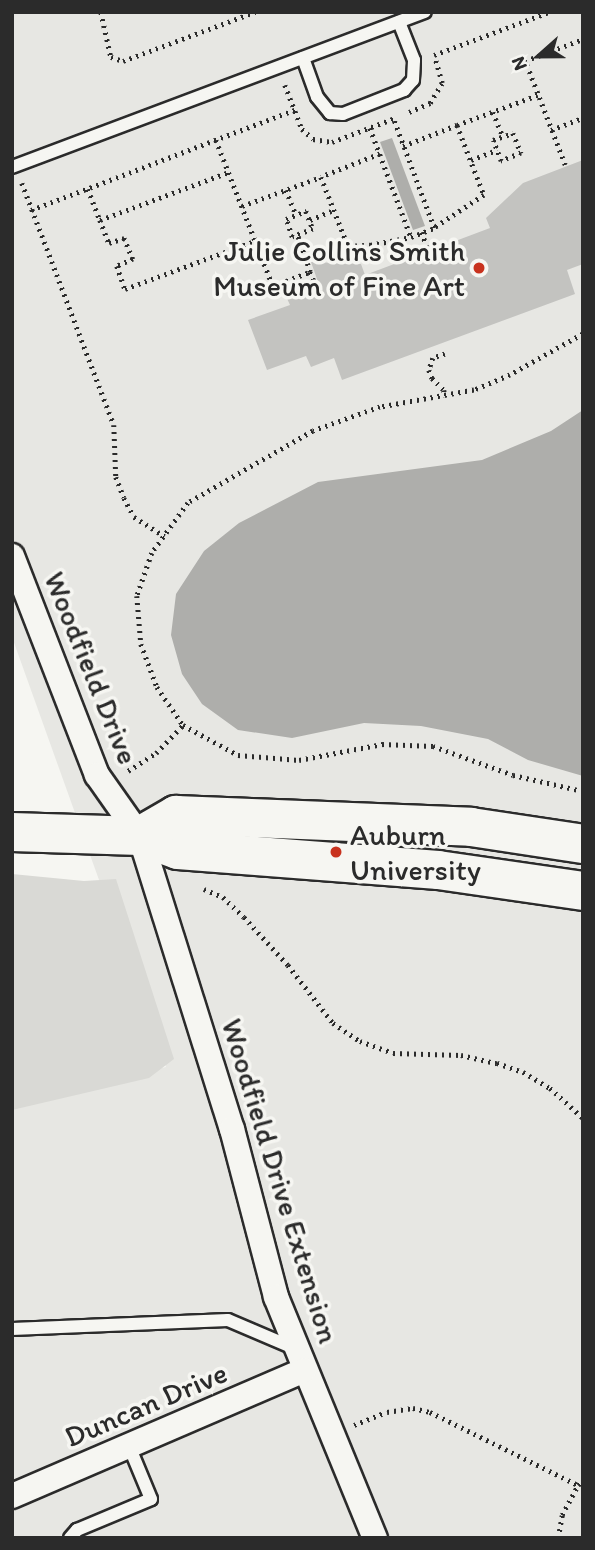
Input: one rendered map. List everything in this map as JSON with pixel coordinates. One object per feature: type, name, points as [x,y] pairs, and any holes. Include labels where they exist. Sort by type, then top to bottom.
[{"type":"main road","points":[[140,836],[176,816],[189,816],[471,827],[583,844]]},
{"type":"main road","points":[[12,832],[140,836],[178,850],[438,870],[583,891]]},
{"type":"street","name":"Woodfield Drive","points":[[12,556],[97,775],[140,836]]},
{"type":"street","name":"Woodfield Drive Extension","points":[[140,836],[232,1129],[276,1297],[375,1538]]},
{"type":"street","name":"Duncan Drive","points":[[12,1496],[129,1446],[300,1359]]},
{"type":"lane","points":[[14,166],[425,12]]},
{"type":"lane","points":[[303,58],[317,97],[330,113],[343,114],[404,90],[413,80],[414,60],[399,22]]},
{"type":"lane","points":[[12,1329],[228,1320],[300,1359]]},
{"type":"lane","points":[[70,1538],[78,1530],[150,1499],[129,1446]]},
{"type":"path","points":[[101,12],[111,57],[122,61],[255,12]]},
{"type":"path","points":[[434,55],[549,12]]},
{"type":"path","points":[[565,165],[525,61],[583,39]]},
{"type":"path","points":[[403,146],[538,94]]},
{"type":"path","points":[[32,210],[297,109]]},
{"type":"path","points":[[493,112],[503,137]]},
{"type":"path","points":[[393,118],[434,228]]},
{"type":"path","points":[[551,130],[583,118]]},
{"type":"path","points":[[321,177],[348,246],[370,245],[411,237],[434,228],[484,195],[457,125]]},
{"type":"path","points":[[370,128],[411,237]]},
{"type":"path","points":[[513,133],[521,153],[501,161],[494,140],[503,137],[513,133]]},
{"type":"path","points":[[216,140],[276,294]]},
{"type":"path","points":[[471,160],[497,150]]},
{"type":"path","points":[[242,206],[380,154]]},
{"type":"path","points":[[14,166],[114,425],[116,477],[124,498],[134,517],[164,536]]},
{"type":"path","points":[[100,220],[229,172]]},
{"type":"path","points":[[88,189],[109,243],[124,238],[133,259],[117,265],[125,289],[255,241]]},
{"type":"path","points":[[286,190],[296,215]]},
{"type":"path","points":[[310,220],[334,210]]},
{"type":"path","points":[[306,211],[310,220],[313,229],[292,237],[286,219],[306,211]]},
{"type":"path","points":[[422,232],[428,251]]},
{"type":"path","points":[[297,235],[314,283]]},
{"type":"path","points":[[273,286],[310,272]]},
{"type":"path","points":[[583,334],[510,375],[474,390],[380,407],[313,431],[188,503],[152,552],[137,596],[141,644],[157,687],[183,725],[238,755],[299,760],[382,744],[433,746],[513,775],[583,792]]},
{"type":"path","points":[[445,354],[433,358],[429,370],[444,390],[445,397]]},
{"type":"path","points":[[128,771],[156,753],[183,725]]},
{"type":"path","points":[[204,889],[223,897],[244,917],[288,965],[332,1023],[360,1041],[393,1053],[461,1055],[510,1067],[550,1088],[583,1118]]},
{"type":"path","points":[[349,1427],[387,1412],[413,1408],[430,1412],[578,1485]]},
{"type":"path","points":[[558,1538],[562,1515],[583,1480]]},
{"type":"shaded area","name":"Auburn University","points":[[12,12],[583,12],[583,1538],[12,1538],[12,1103],[166,1067],[12,637]]},
{"type":"shaded area","points":[[392,138],[425,226],[413,230],[380,142]]},
{"type":"shaded area","points":[[583,410],[583,776],[528,760],[488,739],[421,726],[364,723],[292,738],[238,730],[202,704],[182,674],[171,635],[176,594],[204,551],[239,523],[318,482],[482,460],[551,431]]},
{"type":"shaded area","points":[[12,874],[84,881],[116,879],[174,1059],[149,1078],[12,1110]]},
{"type":"building","name":"Julie Collins Smith Museum of Fine Art","points":[[583,160],[583,264],[567,270],[575,294],[342,380],[334,358],[311,367],[306,356],[267,370],[248,320],[290,305],[285,294],[318,282],[311,262],[361,264],[365,275],[490,228],[486,218],[523,183]]},
{"type":"place","name":"Julie Collins Smith Museum of Fine Art","points":[[479,268]]},
{"type":"place","name":"Auburn University","points":[[336,852]]}]
